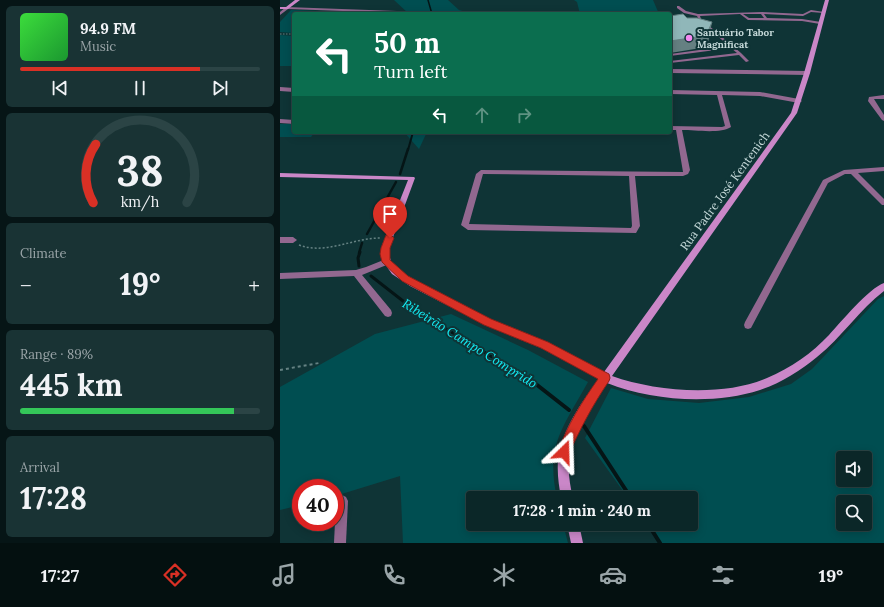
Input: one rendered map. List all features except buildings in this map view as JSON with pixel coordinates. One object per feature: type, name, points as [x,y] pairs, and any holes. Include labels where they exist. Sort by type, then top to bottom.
[{"type":"street","points":[[280,14],[298,0]]},
{"type":"street","name":"Rua Padre José Kentenich","points":[[566,491],[562,464],[566,446],[584,408],[794,113],[799,101],[827,0]]},
{"type":"street","points":[[280,8],[397,12]]},
{"type":"street","points":[[672,71],[807,73]]},
{"type":"street","points":[[280,89],[292,90]]},
{"type":"street","points":[[672,92],[760,94],[799,101]]},
{"type":"street","points":[[672,128],[722,129],[728,127],[719,93]]},
{"type":"street","points":[[884,97],[871,98],[871,101],[884,119]]},
{"type":"street","points":[[280,121],[292,122]]},
{"type":"street","points":[[632,174],[636,226],[633,231],[472,228],[468,227],[464,222],[478,174],[481,172],[632,174],[679,175],[686,172],[679,128]]},
{"type":"street","points":[[748,325],[825,182],[834,176],[852,171],[884,169]]},
{"type":"street","points":[[852,171],[884,203]]},
{"type":"street","points":[[280,175],[412,178],[385,254],[386,262],[398,273],[418,286],[487,322],[544,345],[605,378],[646,390],[690,393],[726,392],[748,389],[769,383],[785,375],[818,352],[866,302],[884,286]]},
{"type":"street","points":[[280,240],[293,240]]},
{"type":"street","points":[[280,276],[356,273],[368,270],[386,262]]},
{"type":"street","points":[[356,273],[388,313]]},
{"type":"street","points":[[340,543],[341,531]]},
{"type":"street","points":[[574,531],[577,543]]},
{"type":"lane","points":[[678,7],[685,12],[698,15],[803,15],[811,11],[823,12]]},
{"type":"lane","points":[[741,14],[748,19],[802,20],[820,23]]},
{"type":"lane","points":[[762,14],[766,19]]},
{"type":"lane","points":[[698,15],[700,19],[747,61]]},
{"type":"lane","points":[[693,20],[700,19]]},
{"type":"lane","points":[[672,55],[731,47]]},
{"type":"lane","points":[[672,62],[740,54]]},
{"type":"path","points":[[280,34],[292,34]]},
{"type":"path","points":[[293,240],[306,248],[316,249],[337,246],[358,240],[390,238]]},
{"type":"path","points":[[280,370],[319,363]]},
{"type":"shaded area","points":[[394,0],[448,0],[459,10],[466,12],[407,12]]},
{"type":"shaded area","points":[[574,0],[653,0],[658,12],[580,12],[577,2]]},
{"type":"shaded area","points":[[291,10],[344,12],[292,12],[292,33],[280,32],[280,22]]},
{"type":"shaded area","points":[[280,35],[292,36],[292,66],[280,66]]},
{"type":"shaded area","points":[[280,124],[292,124],[292,134],[313,134],[311,137],[280,137]]},
{"type":"shaded area","points":[[406,134],[426,134],[419,149]]},
{"type":"shaded area","points":[[884,296],[884,543],[660,543],[652,531],[698,531],[698,491],[623,491],[585,438],[611,388],[648,399],[699,403],[749,397],[791,384],[812,369],[878,299]]},
{"type":"shaded area","points":[[451,314],[528,350],[588,382],[564,424],[555,450],[553,464],[556,491],[466,491],[466,531],[565,531],[568,543],[403,543],[400,476],[344,493],[344,479],[292,479],[292,507],[280,510],[280,387],[375,334]]},
{"type":"waterway","name":"Ribeirão Campo Comprido","points":[[428,0],[431,12]]},
{"type":"waterway","name":"Ribeirão Campo Comprido","points":[[408,150],[412,134]]},
{"type":"waterway","name":"Ribeirão Campo Comprido","points":[[400,174],[408,149]]},
{"type":"waterway","name":"Ribeirão Campo Comprido","points":[[367,234],[396,182]]},
{"type":"waterway","name":"Ribeirão Campo Comprido","points":[[359,253],[362,243]]},
{"type":"waterway","name":"Ribeirão Campo Comprido","points":[[359,266],[358,258],[360,252]]},
{"type":"waterway","name":"Ribeirão Campo Comprido","points":[[371,276],[412,308],[533,382]]},
{"type":"waterway","name":"Ribeirão Campo Comprido","points":[[532,381],[569,410]]},
{"type":"waterway","name":"Ribeirão Campo Comprido","points":[[584,426],[626,491]]},
{"type":"waterway","name":"Ribeirão Campo Comprido","points":[[652,531],[660,543]]},
{"type":"place","name":"Santuário Tabor Magnificat","points":[[689,38]]},
{"type":"route","points":[[390,238],[385,254],[386,262],[405,278],[487,322],[544,345],[605,378],[584,408],[568,440],[564,452]]}]
